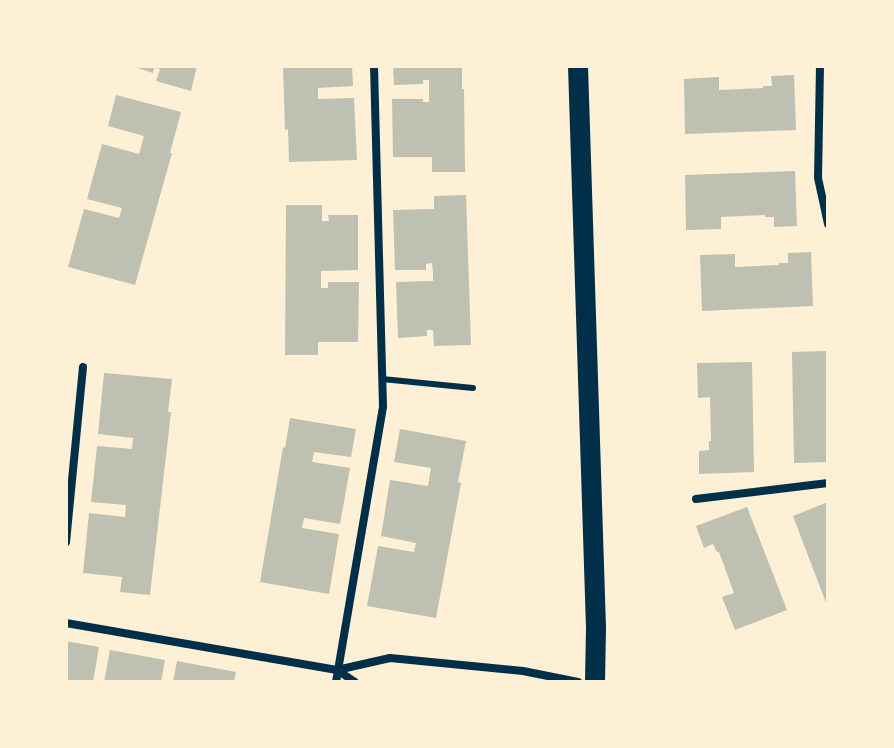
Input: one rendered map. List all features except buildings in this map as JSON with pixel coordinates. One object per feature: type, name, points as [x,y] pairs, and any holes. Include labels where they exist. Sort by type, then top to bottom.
[{"type":"main road","points":[[578,66],[596,628],[595,682]]},
{"type":"street","points":[[336,682],[383,407],[374,66]]},
{"type":"street","points":[[820,66],[818,178],[828,224]]},
{"type":"street","points":[[66,542],[83,367]]},
{"type":"street","points":[[696,499],[828,483]]},
{"type":"street","points":[[66,623],[337,670],[390,658],[523,671],[578,682]]},
{"type":"street","points":[[337,670],[355,682]]},
{"type":"lane","points":[[382,379],[473,388]]}]
